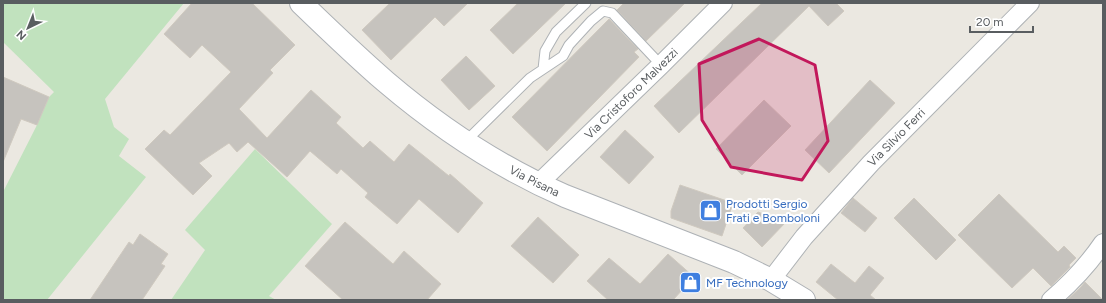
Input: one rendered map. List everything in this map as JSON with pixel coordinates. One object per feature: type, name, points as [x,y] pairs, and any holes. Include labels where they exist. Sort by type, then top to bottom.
[{"type":"main road","name":"Via Pisana","points":[[301,3],[356,56],[387,83],[432,118],[499,163],[538,184],[607,213],[734,262],[770,280],[804,300]]},
{"type":"street","name":"Via Cristoforo Malvezzi","points":[[538,184],[723,3]]},
{"type":"street","name":"Via Silvio Ferri","points":[[770,280],[804,237],[871,163],[1030,3]]},
{"type":"street","points":[[1051,300],[1064,290],[1089,263],[1103,243]]},
{"type":"lane","points":[[544,69],[545,51],[556,32],[586,3]]},
{"type":"lane","points":[[466,142],[530,78],[563,56],[569,45],[586,26],[603,11],[612,13],[661,65]]},
{"type":"highlighted area","points":[[759,39],[815,65],[828,141],[802,180],[731,167],[702,120],[699,64]]},
{"type":"green space","points":[[3,3],[184,3],[105,99],[114,127],[129,139],[119,156],[146,177],[47,300],[3,300],[3,192],[37,125],[49,97],[54,92],[3,42]]},
{"type":"green space","points":[[255,149],[332,224],[269,296],[276,300],[171,300],[205,250],[185,230]]},
{"type":"building","points":[[192,3],[252,3],[295,45],[270,70],[273,73],[239,109],[267,138],[311,90],[341,117],[336,123],[363,148],[370,141],[394,162],[409,144],[449,176],[450,174],[483,203],[458,233],[419,199],[397,224],[365,197],[368,193],[341,169],[337,174],[310,151],[287,177],[248,142],[237,152],[229,143],[199,163],[212,176],[193,195],[145,149],[164,130],[170,135],[231,72],[202,45],[190,58],[164,34]]},
{"type":"building","points":[[390,3],[468,3],[444,26],[435,17],[391,60],[362,30]]},
{"type":"building","points":[[518,3],[566,3],[513,54],[490,30]]},
{"type":"building","points":[[624,3],[685,3],[646,41],[617,10]]},
{"type":"building","points":[[762,3],[836,3],[844,11],[828,26],[809,6],[679,133],[654,106]]},
{"type":"building","points":[[609,19],[638,49],[634,52],[639,57],[547,151],[512,117]]},
{"type":"building","points":[[466,56],[495,86],[469,110],[441,80]]},
{"type":"building","points":[[3,77],[49,97],[37,125],[21,119],[3,162]]},
{"type":"building","points":[[870,80],[895,103],[829,173],[805,150]]},
{"type":"building","points":[[764,100],[791,126],[742,175],[716,149]]},
{"type":"building","points":[[625,130],[654,157],[629,184],[600,157]]},
{"type":"building","points":[[680,185],[733,203],[722,236],[671,218],[671,211]]},
{"type":"building","points":[[999,194],[1058,252],[1064,246],[1076,258],[1069,265],[1070,267],[1051,286],[1033,268],[1012,288],[958,235]]},
{"type":"building","points":[[853,198],[877,218],[865,232],[841,213]]},
{"type":"building","points":[[914,198],[956,240],[936,260],[894,218]]},
{"type":"building","points":[[758,212],[786,222],[762,247],[743,228]]},
{"type":"building","points":[[538,217],[579,255],[553,283],[511,246]]},
{"type":"building","points":[[345,222],[393,264],[404,251],[441,284],[427,300],[343,300],[305,266]]},
{"type":"building","points":[[140,234],[168,254],[161,264],[165,266],[142,300],[90,300],[129,242],[133,245]]},
{"type":"building","points":[[668,254],[694,277],[673,300],[608,300],[587,281],[609,258],[640,284]]},
{"type":"building","points":[[831,264],[855,283],[869,266],[884,278],[870,295],[876,300],[838,300],[816,282]]},
{"type":"building","points":[[1085,282],[1103,300],[1067,300],[1080,288]]},
{"type":"place","name":"Prodotti Sergio Frati e Bomboloni","points":[[711,211]]},
{"type":"place","name":"MF Technology","points":[[691,283]]}]
